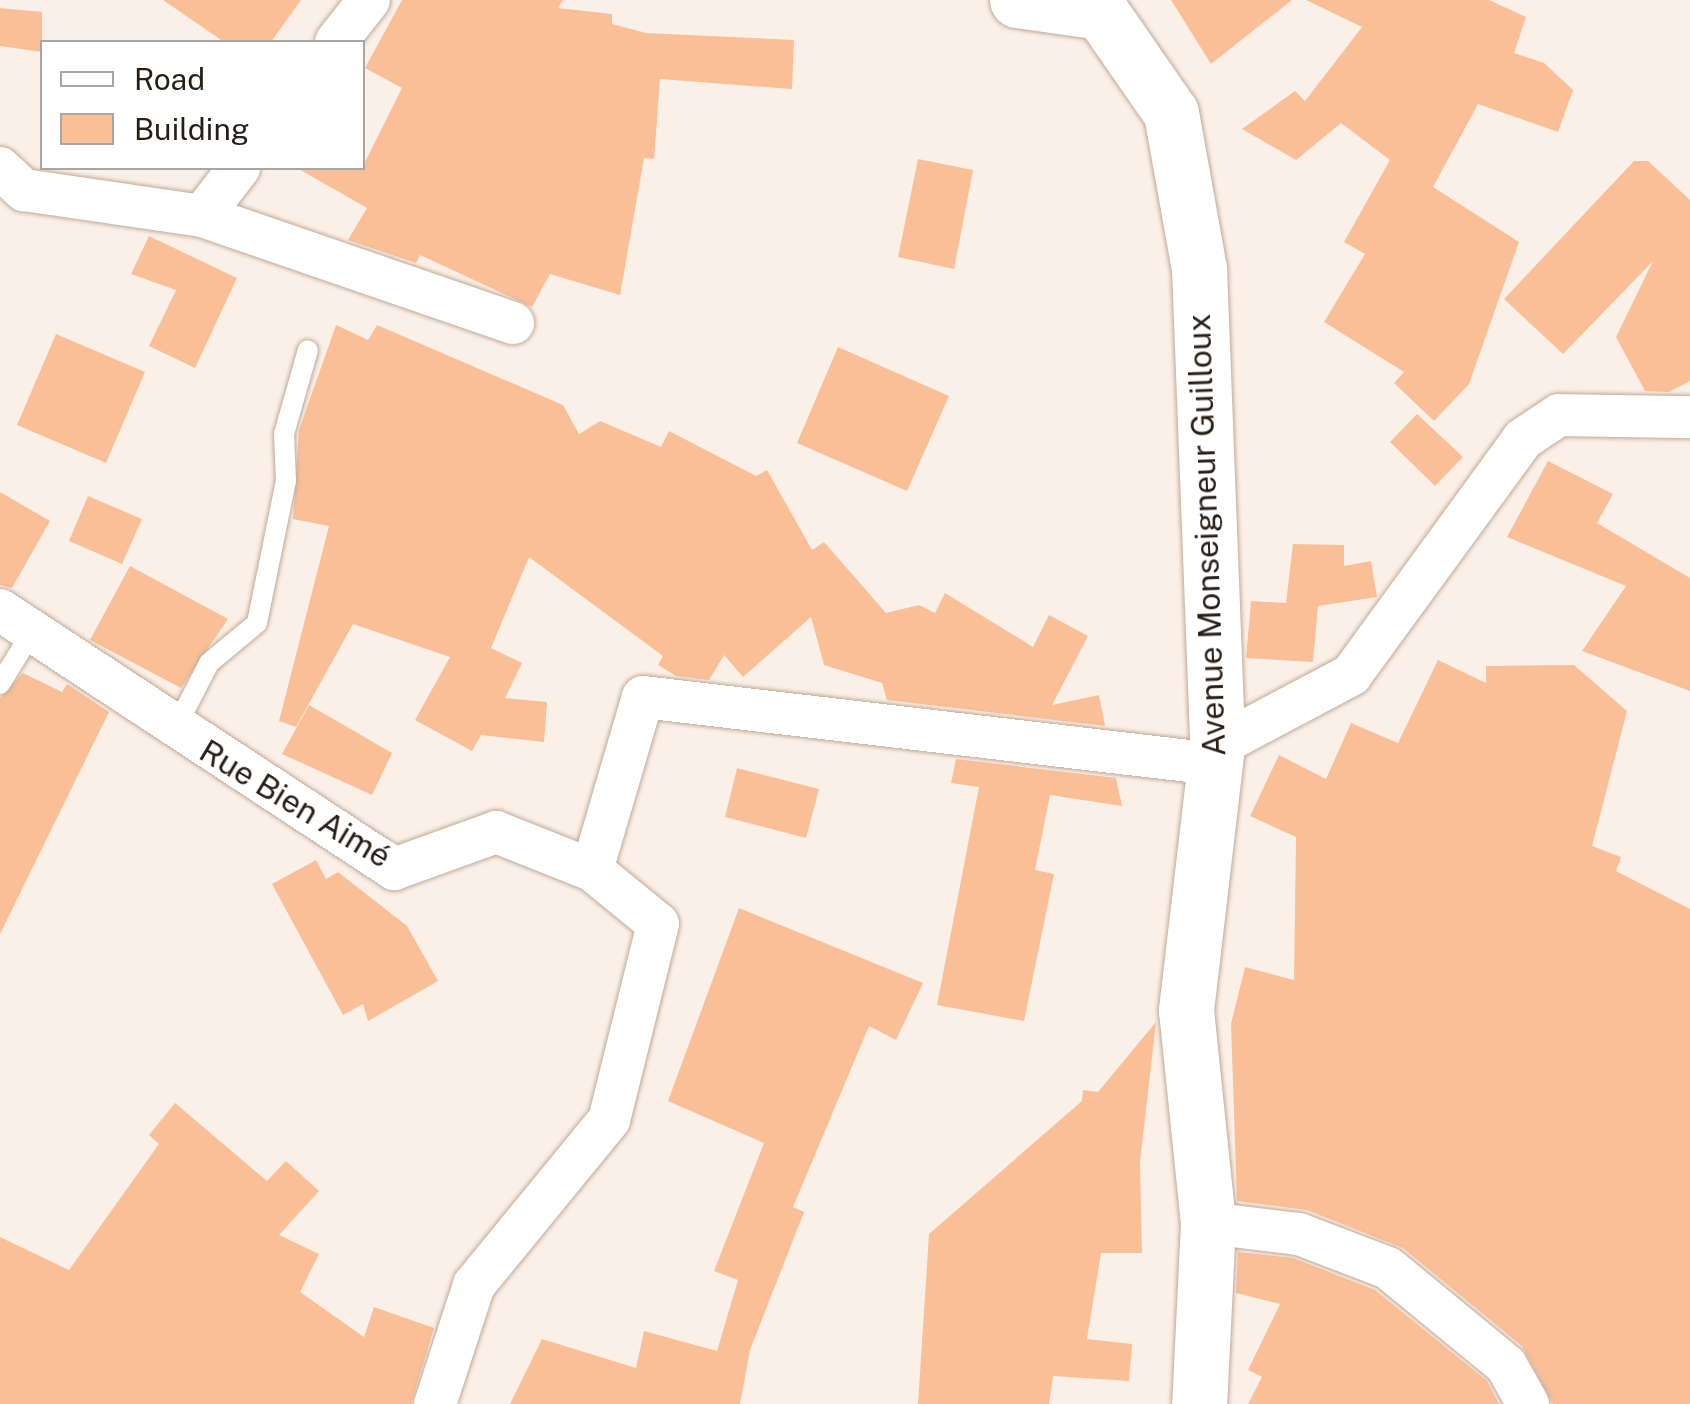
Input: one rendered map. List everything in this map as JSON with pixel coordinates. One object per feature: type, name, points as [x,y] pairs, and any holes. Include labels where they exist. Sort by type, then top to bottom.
[{"type":"street","points":[[338,40],[369,0]]},
{"type":"street","name":"Avenue Monseigneur Guilloux","points":[[1018,0],[1101,12],[1171,113],[1198,268],[1215,755],[1186,1010],[1208,1224],[1199,1404]]},
{"type":"street","points":[[0,168],[24,190],[202,216],[512,323]]},
{"type":"street","points":[[202,216],[237,170]]},
{"type":"street","points":[[592,870],[643,697],[1215,755],[1351,675],[1522,439],[1559,415],[1690,417]]},
{"type":"street","name":"Rue Bien Aimé","points":[[16,621],[174,731],[394,869],[496,832],[592,870],[658,924],[610,1120],[474,1285],[435,1404]]},
{"type":"street","points":[[1208,1224],[1299,1234],[1388,1268],[1506,1365],[1528,1404]]},
{"type":"lane","points":[[174,731],[209,664],[257,623],[286,481],[284,434],[308,350]]},
{"type":"lane","points":[[0,684],[16,621]]},
{"type":"building","points":[[163,0],[301,0],[272,40],[221,40]]},
{"type":"building","points":[[402,0],[563,0],[558,8],[612,14],[612,24],[646,33],[794,40],[792,89],[660,79],[654,159],[644,158],[620,295],[550,274],[532,307],[420,255],[416,263],[348,240],[367,208],[300,170],[365,170],[365,162],[402,88],[365,68]]},
{"type":"building","points":[[1171,0],[1292,0],[1211,64]]},
{"type":"building","points":[[1306,0],[1489,0],[1526,17],[1514,53],[1544,63],[1573,90],[1558,132],[1478,104],[1433,187],[1519,242],[1469,384],[1434,421],[1394,383],[1404,372],[1324,322],[1365,254],[1344,242],[1390,160],[1341,123],[1296,160],[1242,129],[1295,91],[1305,101],[1362,27]]},
{"type":"building","points":[[0,8],[42,12],[40,52],[0,46]]},
{"type":"building","points":[[918,159],[973,170],[954,269],[898,257]]},
{"type":"building","points":[[1634,161],[1648,161],[1690,200],[1690,381],[1669,392],[1645,391],[1616,337],[1653,261],[1563,354],[1504,299]]},
{"type":"building","points":[[149,236],[237,278],[195,368],[149,346],[176,290],[131,274]]},
{"type":"building","points":[[336,325],[368,340],[377,325],[563,405],[579,434],[600,421],[661,447],[669,431],[756,476],[767,470],[812,550],[824,542],[886,613],[919,605],[935,613],[945,593],[1033,647],[1049,615],[1088,636],[1052,705],[1099,695],[1105,726],[887,700],[882,683],[824,665],[811,617],[743,677],[724,655],[709,680],[676,676],[658,665],[663,656],[529,557],[491,648],[522,663],[505,698],[547,702],[544,742],[481,735],[472,751],[415,720],[450,657],[353,624],[296,727],[279,721],[329,526],[293,519],[299,430]]},
{"type":"building","points":[[56,334],[145,372],[106,463],[17,425]]},
{"type":"building","points":[[838,347],[949,396],[907,491],[797,443]]},
{"type":"building","points":[[1417,414],[1463,457],[1435,486],[1390,442]]},
{"type":"building","points":[[1548,461],[1613,494],[1597,523],[1690,578],[1690,691],[1582,651],[1626,586],[1507,537]]},
{"type":"building","points":[[0,492],[50,521],[12,588],[0,585]]},
{"type":"building","points":[[88,496],[142,519],[122,564],[69,541]]},
{"type":"building","points":[[1293,544],[1344,545],[1344,566],[1371,561],[1377,597],[1318,606],[1313,662],[1246,658],[1251,601],[1286,603]]},
{"type":"building","points":[[130,566],[228,619],[181,688],[90,640]]},
{"type":"building","points":[[1438,660],[1486,683],[1486,666],[1574,665],[1627,711],[1592,846],[1621,857],[1616,871],[1690,909],[1690,1404],[1553,1404],[1522,1346],[1403,1248],[1307,1210],[1237,1201],[1231,1024],[1245,967],[1294,980],[1296,837],[1250,816],[1279,755],[1326,779],[1351,723],[1398,743]]},
{"type":"building","points":[[23,673],[62,692],[67,684],[109,712],[0,934],[0,698]]},
{"type":"building","points":[[309,705],[392,753],[372,795],[282,754]]},
{"type":"building","points":[[956,759],[1116,778],[1122,806],[1050,795],[1035,870],[1054,874],[1024,1021],[937,1005],[979,787],[951,783]]},
{"type":"building","points":[[737,768],[819,789],[806,838],[725,817]]},
{"type":"building","points":[[316,860],[326,879],[338,872],[407,926],[438,981],[368,1021],[363,1004],[343,1015],[272,884]]},
{"type":"building","points":[[739,908],[923,983],[896,1040],[869,1026],[793,1207],[804,1212],[750,1350],[740,1404],[510,1404],[542,1339],[636,1368],[644,1331],[717,1351],[738,1280],[714,1271],[764,1143],[668,1101]]},
{"type":"building","points":[[1156,1022],[1140,1162],[1142,1253],[1101,1253],[1087,1339],[1132,1344],[1129,1381],[1053,1376],[1049,1404],[918,1404],[929,1234],[1082,1101],[1083,1090],[1098,1092]]},
{"type":"building","points":[[175,1103],[267,1181],[286,1161],[319,1191],[279,1235],[319,1254],[300,1292],[364,1337],[374,1307],[434,1328],[411,1404],[0,1404],[0,1237],[69,1270],[159,1144],[149,1135]]},
{"type":"building","points":[[1238,1252],[1293,1258],[1375,1290],[1487,1381],[1499,1404],[1248,1404],[1262,1377],[1248,1370],[1280,1304],[1236,1293]]}]
